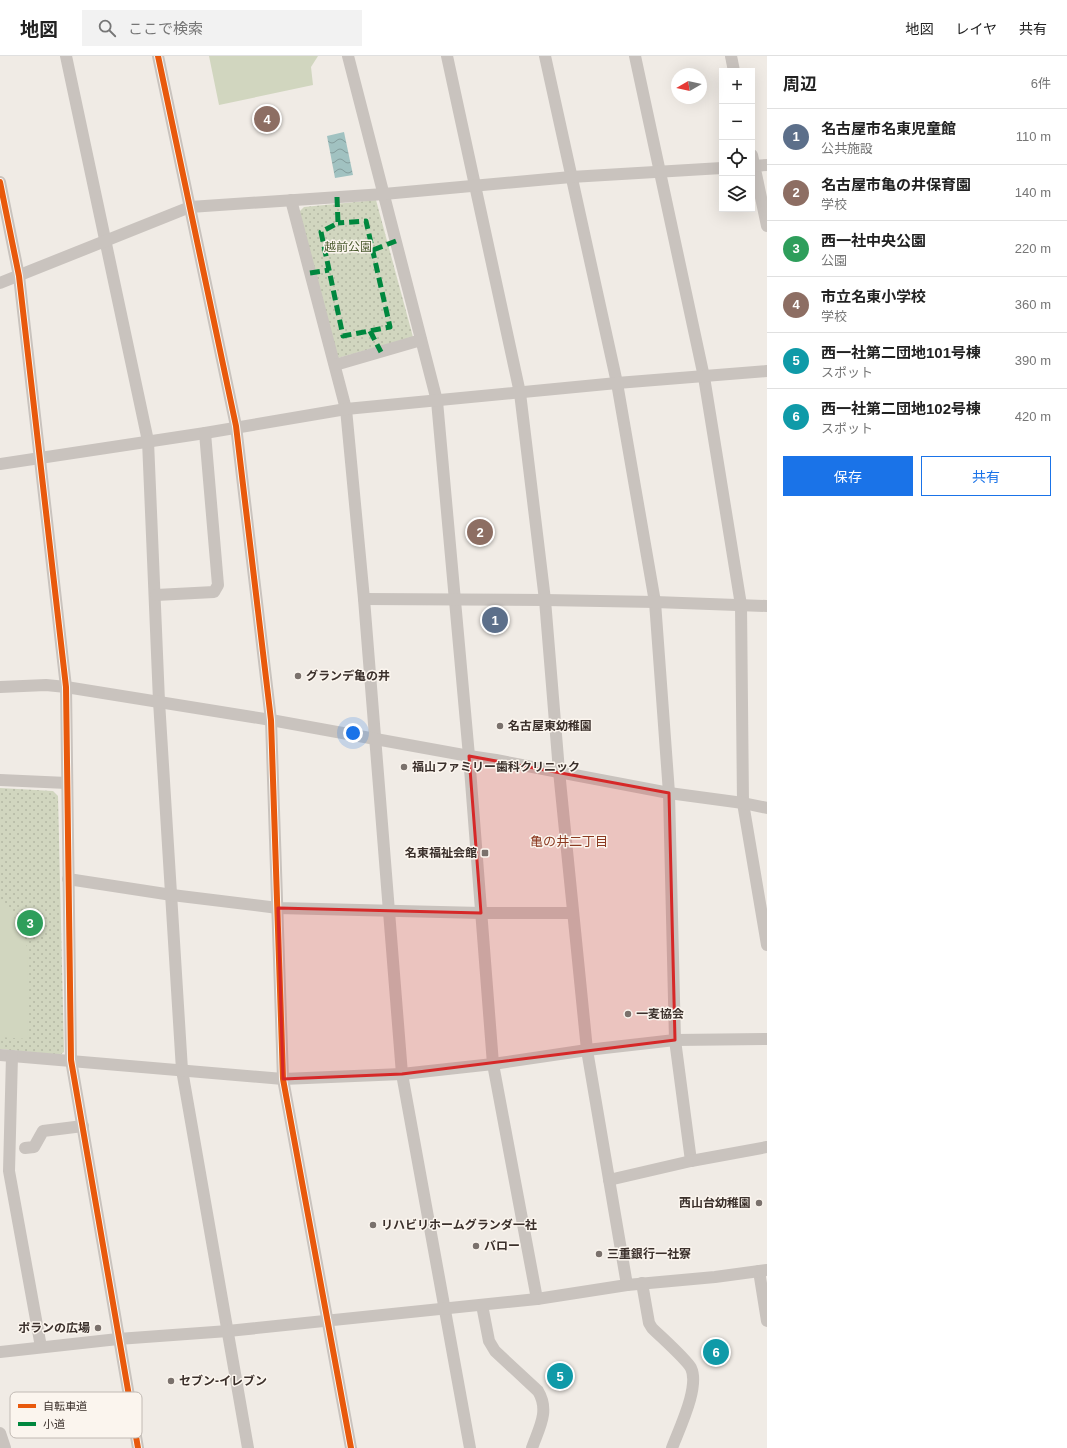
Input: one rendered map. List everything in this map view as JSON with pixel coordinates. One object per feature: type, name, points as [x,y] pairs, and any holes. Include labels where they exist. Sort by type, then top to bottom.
[{"type":"street","points":[[66,56],[148,441],[156,595],[159,701],[182,1070],[248,1448]]},
{"type":"street","points":[[158,56],[236,426],[271,720],[283,1079],[351,1448]]},
{"type":"street","points":[[348,56],[437,401],[469,756],[493,1064],[537,1299]]},
{"type":"street","points":[[447,56],[520,393],[545,600],[559,771],[587,1050],[627,1285]]},
{"type":"street","points":[[545,56],[617,383],[655,602],[669,793],[674,1040],[691,1161]]},
{"type":"street","points":[[635,56],[704,377],[740,605],[743,803],[767,944]]},
{"type":"street","points":[[730,56],[733,68]]},
{"type":"street","points":[[755,162],[767,165]]},
{"type":"street","points":[[0,283],[190,207],[384,194],[571,177],[719,168]]},
{"type":"street","points":[[755,171],[767,226]]},
{"type":"street","points":[[0,183],[19,276],[66,687],[71,1060],[128,1392]]},
{"type":"street","points":[[291,200],[346,409],[364,600],[402,1074],[470,1448]]},
{"type":"street","points":[[335,365],[421,340]]},
{"type":"street","points":[[0,464],[205,433],[236,426],[346,409],[617,383],[767,371]]},
{"type":"street","points":[[156,595],[214,592],[218,585],[205,433]]},
{"type":"street","points":[[364,600],[545,600],[767,606]]},
{"type":"street","points":[[0,687],[46,685],[159,701],[559,771],[669,793],[743,803],[767,808]]},
{"type":"street","points":[[0,780],[67,783]]},
{"type":"street","points":[[68,879],[172,895],[278,908],[481,913],[573,913]]},
{"type":"street","points":[[41,1347],[10,1171],[6,1055],[283,1079],[402,1074],[493,1064],[587,1050],[674,1040],[767,1039]]},
{"type":"street","points":[[25,1148],[34,1147],[43,1131],[83,1126]]},
{"type":"street","points":[[609,1180],[691,1161],[767,1147]]},
{"type":"street","points":[[0,1352],[118,1339],[228,1331],[482,1305],[537,1299],[642,1283],[715,1277],[763,1271],[767,1321]]},
{"type":"street","points":[[642,1283],[649,1323],[691,1369],[693,1383],[692,1394],[672,1448]]},
{"type":"street","points":[[482,1305],[489,1341],[495,1351],[538,1391],[542,1398],[544,1413],[532,1448]]},
{"type":"street","points":[[0,1433],[5,1448]]},
{"type":"street","points":[[136,1438],[138,1448]]},
{"type":"highlighted area","points":[[469,756],[669,793],[675,1040],[402,1074],[283,1079],[278,908],[481,913]]},
{"type":"green space","points":[[209,56],[318,56],[311,67],[313,85],[219,105]]},
{"type":"green space","name":"越前公園","points":[[376,200],[413,337],[338,358],[298,213],[304,207]]},
{"type":"green space","points":[[0,788],[53,791],[58,796],[64,1052],[60,1055],[0,1049]]},
{"type":"green space","points":[[0,899],[11,910],[28,949],[27,1039],[0,1037]]},
{"type":"water","points":[[344,132],[353,175],[335,178],[327,136]]},
{"type":"marked path","points":[[337,197],[338,223],[321,232],[343,336],[390,327],[366,221],[338,223]]},
{"type":"marked path","points":[[373,250],[396,241]]},
{"type":"marked path","points":[[310,273],[329,270]]},
{"type":"marked path","points":[[370,331],[381,352]]},
{"type":"cycle path","points":[[158,56],[236,426],[271,720],[283,1079],[351,1448]]},
{"type":"cycle path","points":[[0,182],[19,276],[66,687],[71,1060],[128,1392]]},
{"type":"cycle path","points":[[136,1438],[138,1448]]},
{"type":"place","name":"市立名東小学校","points":[[267,119]]},
{"type":"place","name":"名古屋市亀の井保育園","points":[[480,532]]},
{"type":"place","name":"名古屋市名東児童館","points":[[495,620]]},
{"type":"place","name":"グランデ亀の井","points":[[298,676]]},
{"type":"place","name":"名古屋東幼稚園","points":[[500,726]]},
{"type":"place","name":"福山ファミリー歯科クリニック","points":[[404,767]]},
{"type":"place","name":"名東福祉会館","points":[[485,853]]},
{"type":"place","name":"西一社中央公園","points":[[30,923]]},
{"type":"place","name":"一麦協会","points":[[628,1014]]},
{"type":"place","name":"西山台幼稚園","points":[[759,1203]]},
{"type":"place","name":"リハビリホームグランダ一社","points":[[373,1225]]},
{"type":"place","name":"バロー","points":[[476,1246]]},
{"type":"place","name":"三重銀行一社寮","points":[[599,1254]]},
{"type":"place","name":"ポランの広場","points":[[98,1328]]},
{"type":"place","name":"西一社第二団地102号棟","points":[[716,1352]]},
{"type":"place","name":"西一社第二団地101号棟","points":[[560,1376]]},
{"type":"place","name":"セブン-イレブン","points":[[171,1381]]},
{"type":"district","name":"亀の井二丁目","points":[[569,841]]}]
